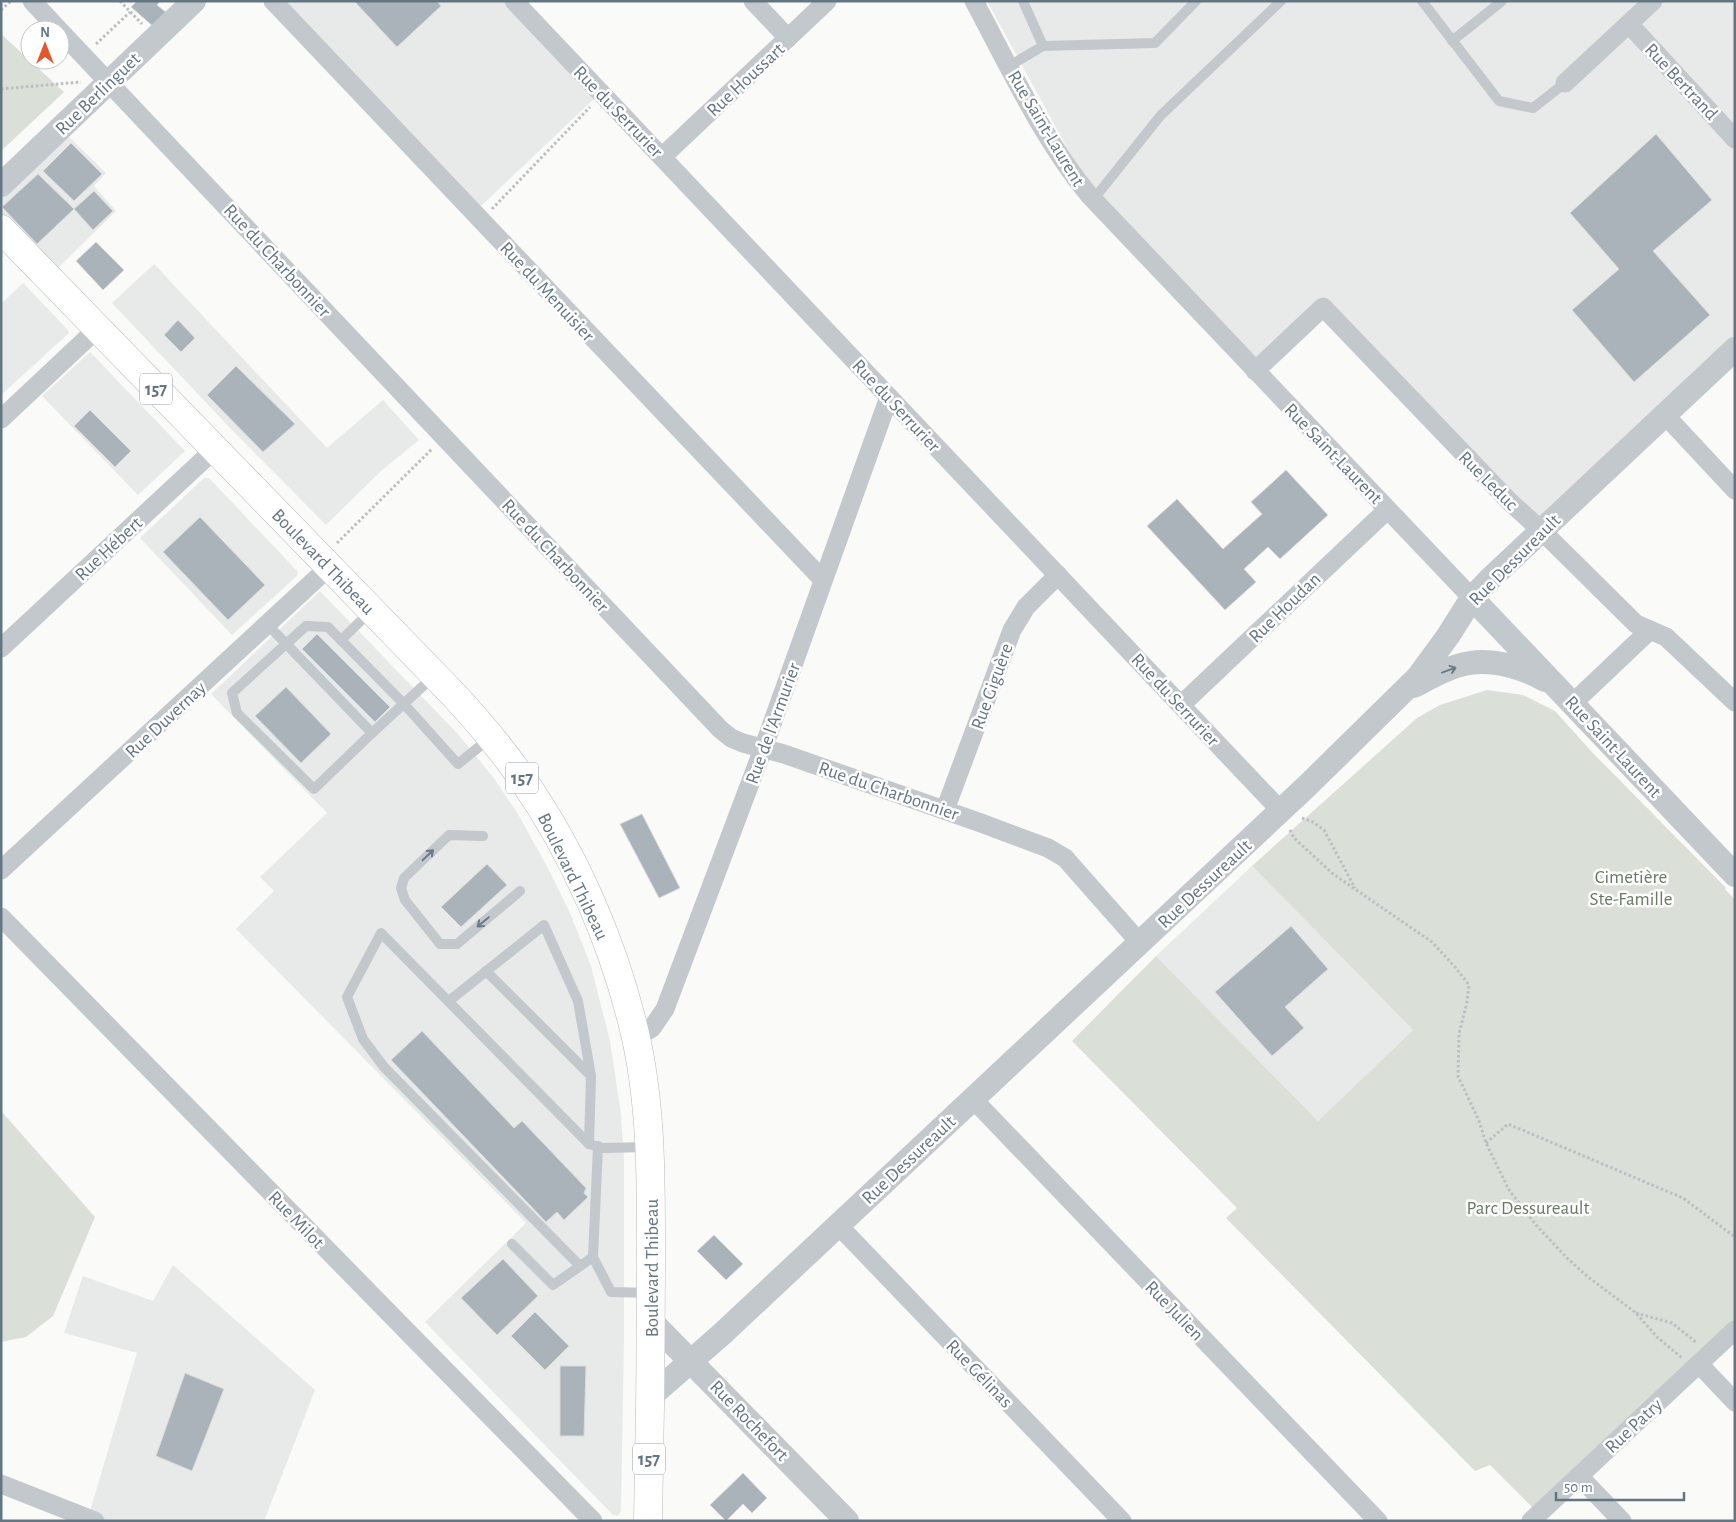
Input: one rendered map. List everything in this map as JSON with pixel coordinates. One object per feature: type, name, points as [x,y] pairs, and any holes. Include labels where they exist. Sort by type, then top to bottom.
[{"type":"main road","name":"Boulevard Thibeau","points":[[1,229],[470,713],[520,775],[545,814],[577,873],[598,919],[613,960],[636,1038],[645,1096],[650,1147],[652,1321],[648,1521]]},
{"type":"street","name":"Rue du Charbonnier","points":[[32,1],[50,20]]},
{"type":"street","name":"Rue Berlinguet","points":[[1,185],[194,1]]},
{"type":"street","name":"Rue du Menuisier","points":[[273,1],[823,580]]},
{"type":"street","name":"Rue du Serrurier","points":[[514,1],[1288,817]]},
{"type":"street","points":[[753,1],[788,38]]},
{"type":"street","name":"Rue Houssart","points":[[662,157],[827,1]]},
{"type":"street","name":"Rue Saint-Laurent","points":[[974,1],[1056,149],[1072,174],[1093,200],[1735,875]]},
{"type":"street","points":[[1565,83],[1653,1]]},
{"type":"street","name":"Rue Bertrand","points":[[1629,24],[1735,139]]},
{"type":"street","name":"Rue du Charbonnier","points":[[70,41],[720,729],[731,738],[743,743],[784,754],[1042,845],[1059,854],[1140,942]]},
{"type":"street","name":"Rue Leduc","points":[[1255,371],[1323,307],[1503,495],[1636,624],[1666,637],[1735,702]]},
{"type":"street","points":[[1,419],[98,328]]},
{"type":"street","name":"Rue Dessureault","points":[[651,1396],[692,1361],[1140,942],[1288,817],[1307,786],[1406,691],[1436,653],[1472,598],[1735,349]]},
{"type":"street","name":"Rue de l'Armurier","points":[[636,1038],[652,1028],[665,1009],[763,749],[889,397]]},
{"type":"street","points":[[1665,415],[1735,490]]},
{"type":"street","name":"Rue Hébert","points":[[1,648],[215,449]]},
{"type":"street","name":"Rue Houdan","points":[[1181,706],[1387,510]]},
{"type":"street","name":"Rue Duvernay","points":[[1,870],[329,567]]},
{"type":"street","name":"Rue Giguère","points":[[945,810],[1012,630],[1026,607],[1058,575]]},
{"type":"street","points":[[1406,691],[1452,668],[1479,662],[1520,669],[1537,675],[1566,696],[1650,630]]},
{"type":"street","name":"Rue Milot","points":[[1,917],[593,1521]]},
{"type":"street","name":"Rue Julien","points":[[972,1098],[1378,1521]]},
{"type":"street","name":"Rue Gélinas","points":[[838,1225],[1122,1521]]},
{"type":"street","name":"Rue Rochefort","points":[[652,1321],[847,1521]]},
{"type":"street","name":"Rue Patry","points":[[1531,1521],[1735,1330]]},
{"type":"street","points":[[1699,1364],[1735,1402]]},
{"type":"street","points":[[1579,1476],[1622,1521]]},
{"type":"street","points":[[1,1484],[95,1521]]},
{"type":"lane","points":[[1023,1],[1043,46]]},
{"type":"lane","points":[[1009,66],[1043,46],[1156,43],[1196,1]]},
{"type":"lane","points":[[1093,200],[1161,115],[1281,1]]},
{"type":"lane","points":[[1422,1],[1499,101],[1533,108],[1565,83]]},
{"type":"lane","points":[[1452,41],[1502,1]]},
{"type":"lane","points":[[341,640],[372,611]]},
{"type":"lane","points":[[267,624],[372,733]]},
{"type":"lane","points":[[435,675],[404,704],[372,733],[314,788],[237,713],[232,693],[306,626],[328,627],[404,704],[458,764],[491,738]]},
{"type":"lane","points":[[483,836],[449,835],[404,878],[402,888],[405,900],[440,944],[457,944],[520,891]]},
{"type":"lane","points":[[449,1001],[544,925],[578,1001],[591,1076],[593,1257],[611,1292],[651,1293]]},
{"type":"lane","points":[[580,1266],[384,1067],[363,1039],[347,997],[381,933],[593,1145],[603,1148],[650,1147]]},
{"type":"lane","points":[[486,971],[591,1076]]},
{"type":"lane","points":[[512,1244],[553,1285],[593,1257]]},
{"type":"path","points":[[1,10],[10,1]]},
{"type":"path","points":[[120,1],[143,25]]},
{"type":"path","points":[[84,56],[130,12]]},
{"type":"path","points":[[1,89],[109,81]]},
{"type":"path","points":[[482,220],[602,94]]},
{"type":"path","points":[[329,567],[335,546],[445,436]]},
{"type":"path","points":[[1356,889],[1324,830],[1314,822],[1288,817],[1294,838],[1314,857],[1333,874],[1432,942],[1469,985],[1459,1034],[1458,1076],[1479,1121],[1486,1143],[1509,1190],[1536,1225],[1567,1258],[1636,1313],[1657,1338],[1681,1358]]},
{"type":"path","points":[[1486,1143],[1508,1124],[1683,1198],[1735,1237]]},
{"type":"path","points":[[1636,1313],[1672,1323],[1697,1343]]},
{"type":"shaded area","points":[[281,1],[507,1],[597,96],[479,208]]},
{"type":"shaded area","points":[[987,1],[1735,1],[1735,358],[1548,535],[1323,299],[1259,360],[1085,181]]},
{"type":"shaded area","points":[[68,136],[106,173],[94,186],[116,211],[53,273],[1,220],[1,196]]},
{"type":"shaded area","points":[[154,264],[327,448],[383,400],[419,440],[381,471],[326,525],[230,428],[112,303]]},
{"type":"shaded area","points":[[23,283],[69,333],[1,395],[1,304]]},
{"type":"shaded area","points":[[90,352],[185,451],[138,495],[42,396]]},
{"type":"shaded area","points":[[204,478],[209,478],[298,572],[297,576],[232,635],[140,538]]},
{"type":"shaded area","points":[[320,591],[457,733],[493,777],[518,814],[550,872],[570,913],[591,966],[610,1041],[621,1114],[624,1159],[624,1337],[621,1511],[618,1516],[613,1515],[425,1322],[526,1223],[236,929],[274,891],[260,877],[327,813],[211,694]]},
{"type":"shaded area","points":[[1252,866],[1413,1030],[1318,1121],[1156,956]]},
{"type":"shaded area","points":[[173,1265],[315,1390],[264,1521],[87,1521],[137,1353],[64,1333],[83,1276],[153,1301]]},
{"type":"green space","points":[[1,34],[20,51],[20,70],[40,70],[64,92],[1,151]]},
{"type":"green space","name":"Parc Dessureault","points":[[1487,690],[1523,695],[1555,711],[1591,751],[1726,888],[1735,900],[1735,1327],[1538,1513],[1490,1465],[1475,1471],[1226,1218],[1237,1208],[1072,1041],[1156,956],[1318,1121],[1413,1030],[1252,866],[1417,718],[1440,705]]},
{"type":"green space","points":[[1,1111],[95,1217],[53,1316],[26,1337],[1,1342]]},
{"type":"building","points":[[137,1],[160,1],[157,5],[168,14],[155,28],[131,7]]},
{"type":"building","points":[[354,1],[437,1],[441,6],[397,47]]},
{"type":"building","points":[[1656,134],[1712,200],[1653,251],[1710,315],[1634,382],[1572,310],[1619,269],[1570,213]]},
{"type":"building","points":[[71,143],[102,174],[74,201],[43,171]]},
{"type":"building","points":[[38,174],[74,209],[37,244],[2,207]]},
{"type":"building","points":[[94,191],[113,211],[93,230],[74,209]]},
{"type":"building","points":[[96,242],[124,270],[103,290],[76,261]]},
{"type":"building","points":[[178,320],[195,338],[181,352],[164,335]]},
{"type":"building","points":[[236,366],[295,424],[263,452],[207,395]]},
{"type":"building","points":[[90,410],[131,451],[115,467],[74,426]]},
{"type":"building","points":[[1286,470],[1328,515],[1280,559],[1268,547],[1244,569],[1256,582],[1225,610],[1147,526],[1177,499],[1223,549],[1262,514],[1251,502]]},
{"type":"building","points":[[200,517],[265,585],[228,620],[163,552]]},
{"type":"building","points":[[317,634],[390,707],[375,722],[302,649]]},
{"type":"building","points":[[286,687],[331,734],[301,763],[255,716]]},
{"type":"building","points":[[642,814],[680,888],[659,898],[620,824]]},
{"type":"building","points":[[487,864],[507,885],[461,927],[441,907]]},
{"type":"building","points":[[1291,926],[1328,969],[1285,1007],[1304,1028],[1272,1056],[1215,992]]},
{"type":"building","points":[[422,1031],[514,1128],[522,1121],[586,1188],[584,1193],[588,1197],[564,1220],[557,1212],[546,1222],[391,1060]]},
{"type":"building","points":[[714,1235],[743,1264],[726,1280],[697,1251]]},
{"type":"building","points":[[503,1259],[538,1296],[497,1335],[461,1298]]},
{"type":"building","points":[[535,1312],[569,1346],[545,1370],[511,1336]]},
{"type":"building","points":[[560,1366],[586,1366],[584,1436],[560,1436]]},
{"type":"building","points":[[185,1373],[224,1389],[192,1471],[156,1456]]},
{"type":"building","points":[[743,1473],[767,1498],[752,1513],[743,1504],[726,1521],[710,1505]]},
{"type":"park label","name":"Cimetière Ste-Famille","points":[[1631,887]]}]
